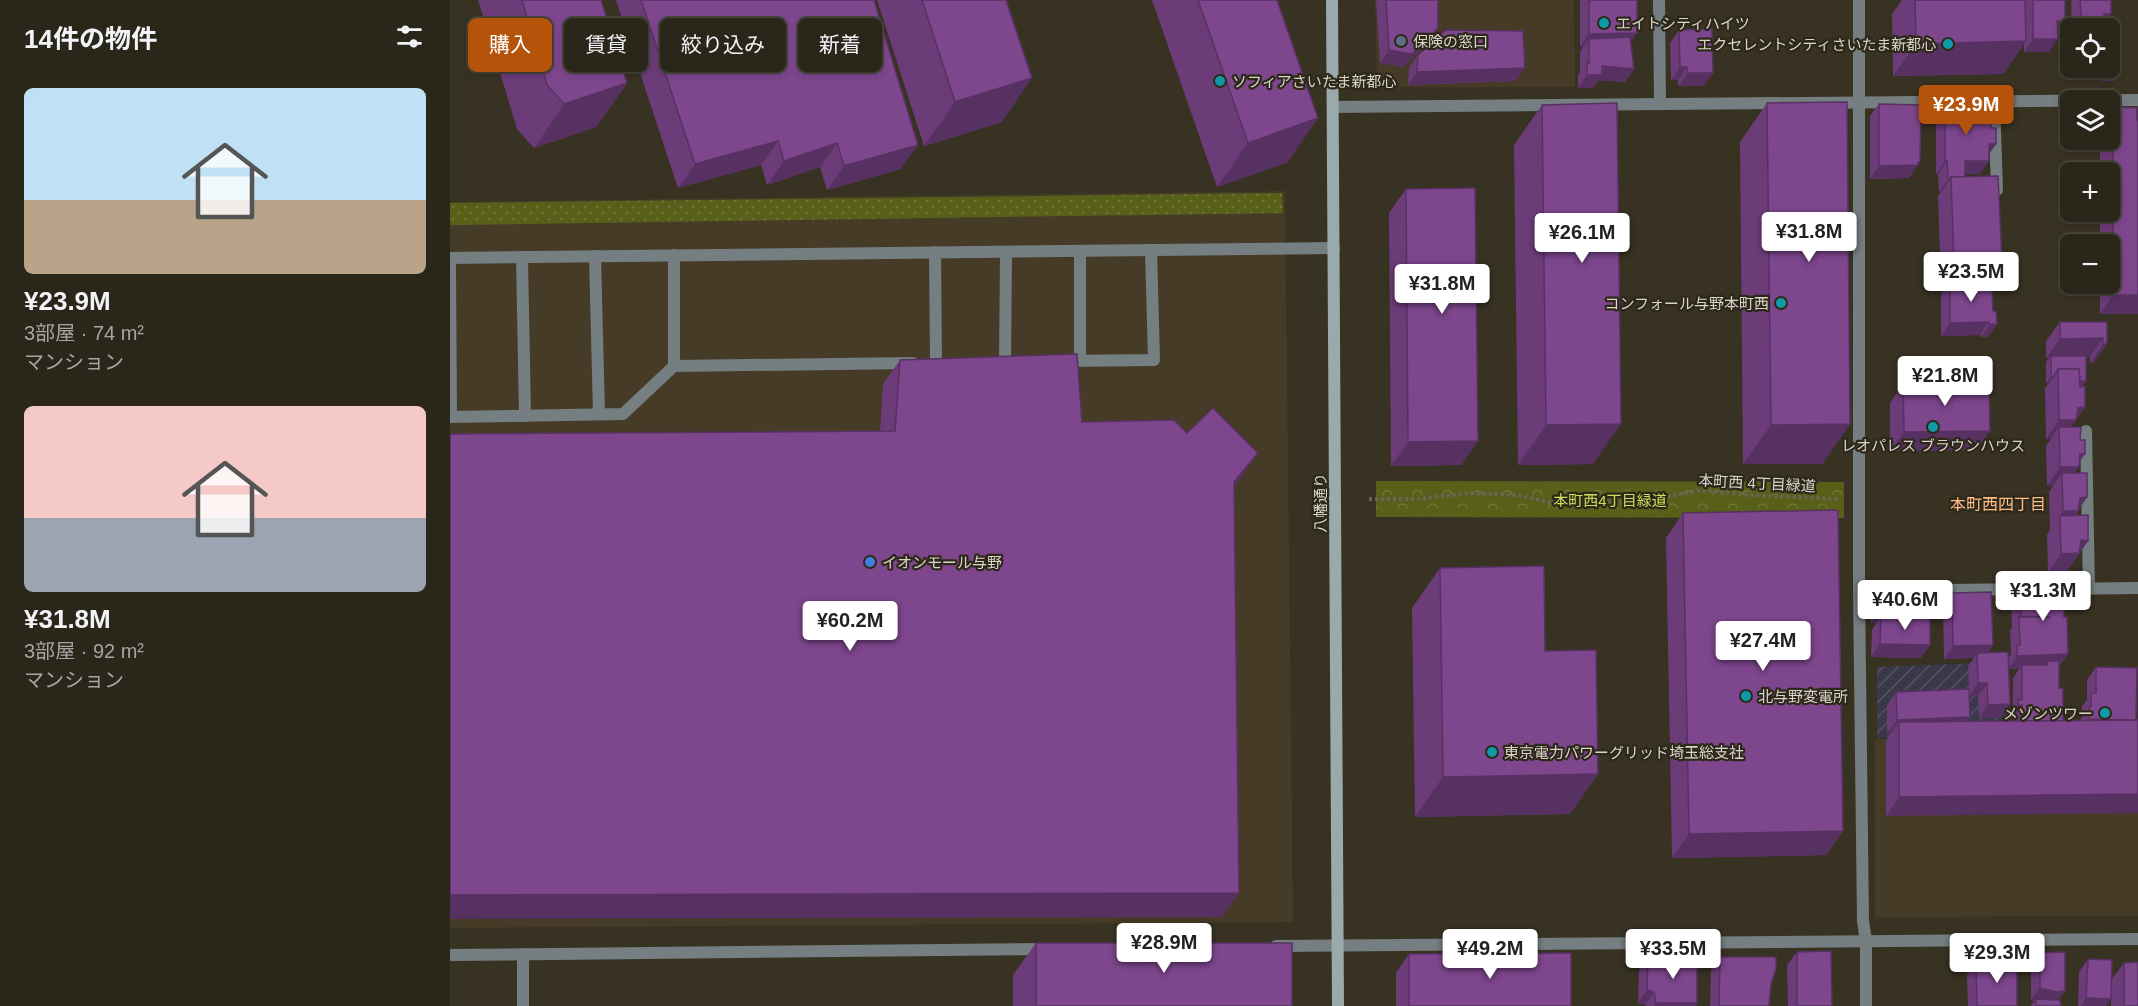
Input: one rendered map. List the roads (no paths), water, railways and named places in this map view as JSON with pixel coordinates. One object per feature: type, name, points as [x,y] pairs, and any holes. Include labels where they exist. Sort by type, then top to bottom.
[{"type":"main road","name":"八幡通り","points":[[1332,0],[1338,1006]]},
{"type":"street","points":[[1659,0],[1660,103]]},
{"type":"street","points":[[1859,0],[1858,500],[1866,1006]]},
{"type":"street","points":[[1333,107],[2138,100]]},
{"type":"street","points":[[1994,101],[1997,206]]},
{"type":"street","points":[[450,258],[1334,248]]},
{"type":"street","points":[[1048,361],[1154,360],[1151,250]]},
{"type":"street","points":[[1080,251],[1080,360]]},
{"type":"street","points":[[450,266],[451,417],[623,414],[674,366],[942,362],[935,252]]},
{"type":"street","points":[[1004,362],[1006,252]]},
{"type":"street","points":[[674,255],[674,366]]},
{"type":"street","points":[[595,256],[599,414]]},
{"type":"street","points":[[522,257],[525,416]]},
{"type":"street","points":[[2086,431],[2089,588]]},
{"type":"street","points":[[1859,591],[2138,588]]},
{"type":"street","points":[[1268,946],[2138,939]]},
{"type":"street","points":[[450,955],[1056,949]]},
{"type":"street","points":[[523,954],[523,1006]]},
{"type":"place","name":"エイトシティハイツ","points":[[1604,23]]},
{"type":"place","name":"保険の窓口","points":[[1401,41]]},
{"type":"place","name":"エクセレントシティさいたま新都心","points":[[1948,44]]},
{"type":"place","name":"ソフィアさいたま新都心","points":[[1220,81]]},
{"type":"place","name":"コンフォール与野本町西","points":[[1781,303]]},
{"type":"place","name":"レオパレス ブラウンハウス","points":[[1933,427]]},
{"type":"place","name":"イオンモール与野","points":[[870,562]]},
{"type":"place","name":"北与野変電所","points":[[1746,696]]},
{"type":"place","name":"メゾンツワー","points":[[2105,713]]},
{"type":"place","name":"東京電力パワーグリッド埼玉総支社","points":[[1492,752]]},
{"type":"district","name":"本町西四丁目","points":[[1998,504]]},
{"type":"park label","name":"本町西4丁目緑道","points":[[1610,500]]}]
